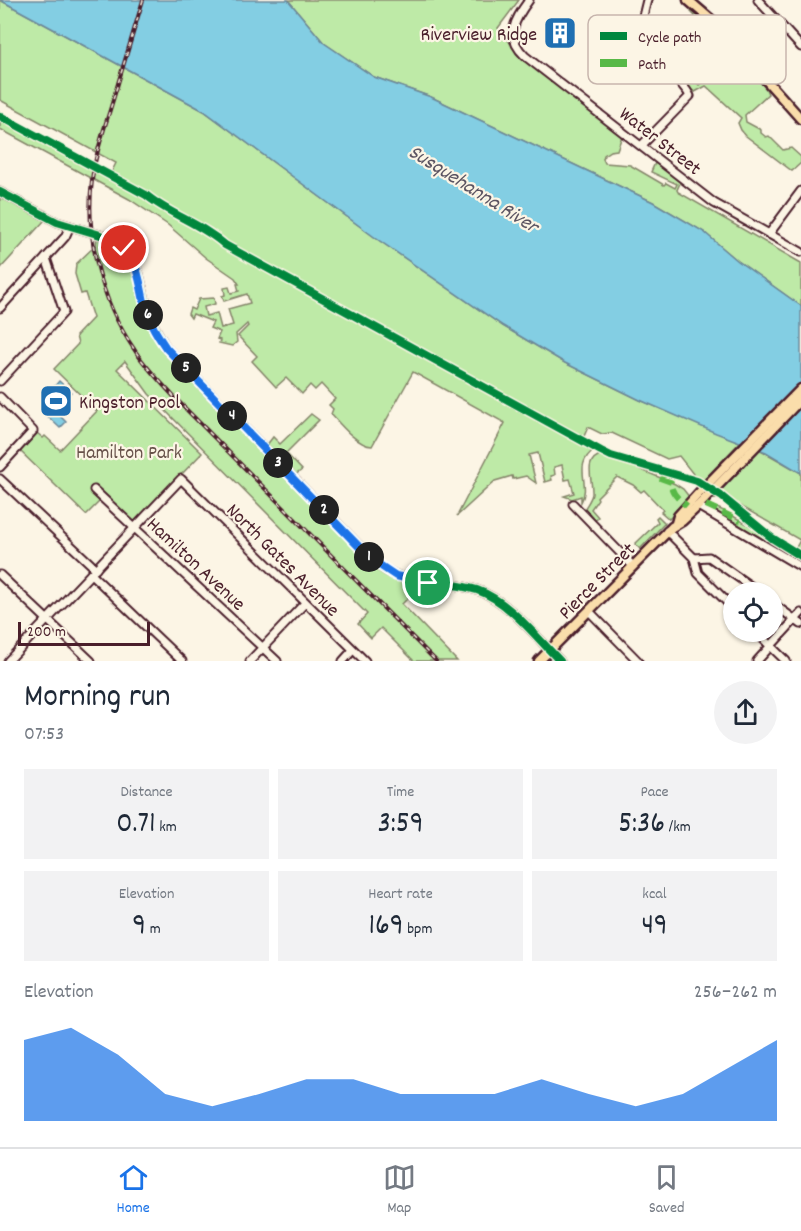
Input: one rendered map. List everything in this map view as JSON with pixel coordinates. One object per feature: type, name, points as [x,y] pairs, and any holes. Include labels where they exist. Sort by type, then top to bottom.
[{"type":"main road","points":[[688,0],[706,15]]},
{"type":"main road","points":[[770,84],[801,119]]},
{"type":"main road","points":[[700,500],[801,389]]},
{"type":"main road","points":[[700,500],[801,399]]},
{"type":"main road","name":"Pierce Street","points":[[539,661],[676,523],[678,516],[700,500]]},
{"type":"street","name":"Water Street","points":[[530,0],[516,19],[514,39],[525,56],[714,203],[801,252]]},
{"type":"street","points":[[643,15],[647,0]]},
{"type":"street","points":[[758,0],[772,15]]},
{"type":"street","points":[[786,31],[801,47]]},
{"type":"street","points":[[642,145],[690,96],[681,84]]},
{"type":"street","points":[[769,234],[801,191]]},
{"type":"street","points":[[0,192],[49,218],[107,237],[124,248],[132,258],[139,274],[149,316],[166,348],[372,560],[386,571],[401,578],[473,589],[491,596],[507,608],[560,661]]},
{"type":"street","points":[[0,308],[65,237],[70,226]]},
{"type":"street","points":[[0,381],[64,312],[46,258]]},
{"type":"street","points":[[0,398],[33,431],[0,467]]},
{"type":"street","points":[[0,479],[182,661]]},
{"type":"street","name":"North Gates Avenue","points":[[135,527],[181,479],[365,661]]},
{"type":"street","name":"Hamilton Avenue","points":[[94,490],[278,661]]},
{"type":"street","points":[[700,500],[801,567]]},
{"type":"street","points":[[573,504],[633,566]]},
{"type":"street","points":[[8,661],[135,527]]},
{"type":"street","points":[[668,531],[694,558],[698,573],[723,598]]},
{"type":"street","points":[[694,558],[709,557],[745,582]]},
{"type":"street","points":[[0,575],[91,661]]},
{"type":"street","points":[[250,661],[304,603]]},
{"type":"street","points":[[589,611],[638,661]]},
{"type":"street","points":[[783,611],[798,622]]},
{"type":"street","points":[[757,661],[798,622],[801,613]]},
{"type":"street","points":[[767,642],[786,661]]},
{"type":"street","points":[[343,661],[353,650]]},
{"type":"green space","points":[[0,0],[204,111],[377,239],[503,326],[565,363],[640,400],[740,442],[702,482],[679,456],[667,459],[612,433],[602,434],[588,427],[582,441],[595,449],[584,462],[584,495],[581,502],[581,496],[572,499],[564,496],[574,493],[570,479],[565,480],[562,465],[554,467],[555,475],[551,476],[552,480],[545,482],[538,453],[529,455],[536,483],[526,476],[513,479],[512,476],[495,481],[457,516],[505,423],[413,372],[372,446],[367,445],[350,434],[331,414],[333,409],[329,405],[335,399],[321,384],[315,390],[310,385],[302,394],[286,378],[276,387],[252,361],[257,356],[238,336],[248,326],[247,324],[236,334],[237,342],[232,346],[219,343],[220,340],[217,339],[220,332],[210,328],[213,322],[193,314],[191,318],[188,314],[190,308],[194,310],[199,299],[214,298],[215,304],[204,307],[206,316],[217,313],[221,328],[233,325],[228,309],[250,303],[247,294],[224,301],[222,296],[225,295],[224,288],[229,287],[231,293],[239,291],[237,284],[239,284],[235,278],[206,258],[168,225],[129,199],[0,129],[0,118],[109,177],[116,163],[0,100]]},
{"type":"green space","points":[[288,0],[519,0],[498,28],[517,51],[621,133],[617,150],[604,155],[605,163],[630,165],[664,185],[666,183],[675,188],[677,184],[651,172],[655,163],[681,181],[678,192],[801,263],[801,306],[738,261],[704,232],[653,202],[431,97],[374,77],[324,43]]},
{"type":"green space","points":[[694,8],[701,15],[694,15],[691,12]]},
{"type":"green space","points":[[685,84],[762,84],[768,94],[745,115],[746,122],[761,130],[766,137],[769,136],[783,150],[791,148],[801,157],[801,163],[792,171],[746,136],[738,123],[741,118],[706,86],[695,92]]},
{"type":"green space","points":[[0,197],[45,220],[0,269]]},
{"type":"green space","name":"Hamilton Park","points":[[97,237],[120,250],[127,258],[148,323],[166,353],[372,564],[397,580],[423,586],[419,594],[415,591],[402,604],[457,661],[414,661],[381,628],[371,638],[358,624],[367,614],[149,394],[125,361],[117,369],[202,453],[134,524],[105,496],[86,515],[20,451],[37,433],[43,438],[45,436],[60,450],[97,411],[54,369],[78,344],[76,336],[93,318],[85,293],[81,294],[75,274],[76,264],[96,245]]},
{"type":"green space","points":[[311,414],[319,420],[286,453],[302,470],[295,475],[266,446],[273,437],[280,444]]},
{"type":"green space","points":[[759,449],[801,473],[801,561],[715,513],[706,505]],"holes":[[[712,499],[730,500],[800,540],[794,551],[709,503]]]},
{"type":"green space","points":[[603,454],[675,484],[683,489],[690,498],[669,519],[644,490],[641,492],[617,477],[597,497],[591,509],[598,517],[595,520],[585,508],[592,494],[591,465],[597,457]]},
{"type":"green space","points":[[658,516],[665,523],[640,549],[635,544],[658,522],[656,518]]},
{"type":"water","name":"Susquehanna River","points":[[0,0],[288,0],[324,43],[374,77],[431,97],[653,202],[704,232],[738,261],[801,306],[801,473],[766,452],[640,400],[565,363],[503,326],[377,239],[204,111]]},
{"type":"water","name":"Kingston Pool","points":[[59,381],[71,392],[54,410],[66,422],[60,428],[41,410],[57,393],[53,388]]},
{"type":"railway","points":[[143,0],[95,160],[92,180],[90,202],[94,246],[104,289],[113,310],[138,356],[175,398],[436,661]]},
{"type":"marked path","points":[[660,478],[671,482],[674,493],[687,506]]},
{"type":"marked path","points":[[706,505],[741,521]]},
{"type":"cycle path","points":[[0,116],[146,195],[225,245],[601,451],[697,481],[721,496],[772,538],[801,556]]},
{"type":"cycle path","points":[[0,192],[57,222],[107,237],[124,248],[132,258],[139,274],[149,317],[166,348],[379,566],[402,577],[465,587],[489,595],[522,621],[560,661]]},
{"type":"place","name":"Riverview Ridge","points":[[560,33]]},
{"type":"place","name":"Kingston Pool","points":[[56,401]]},
{"type":"route","points":[[124,248],[135,264],[149,316],[166,348],[372,560],[396,576],[428,583]]}]
